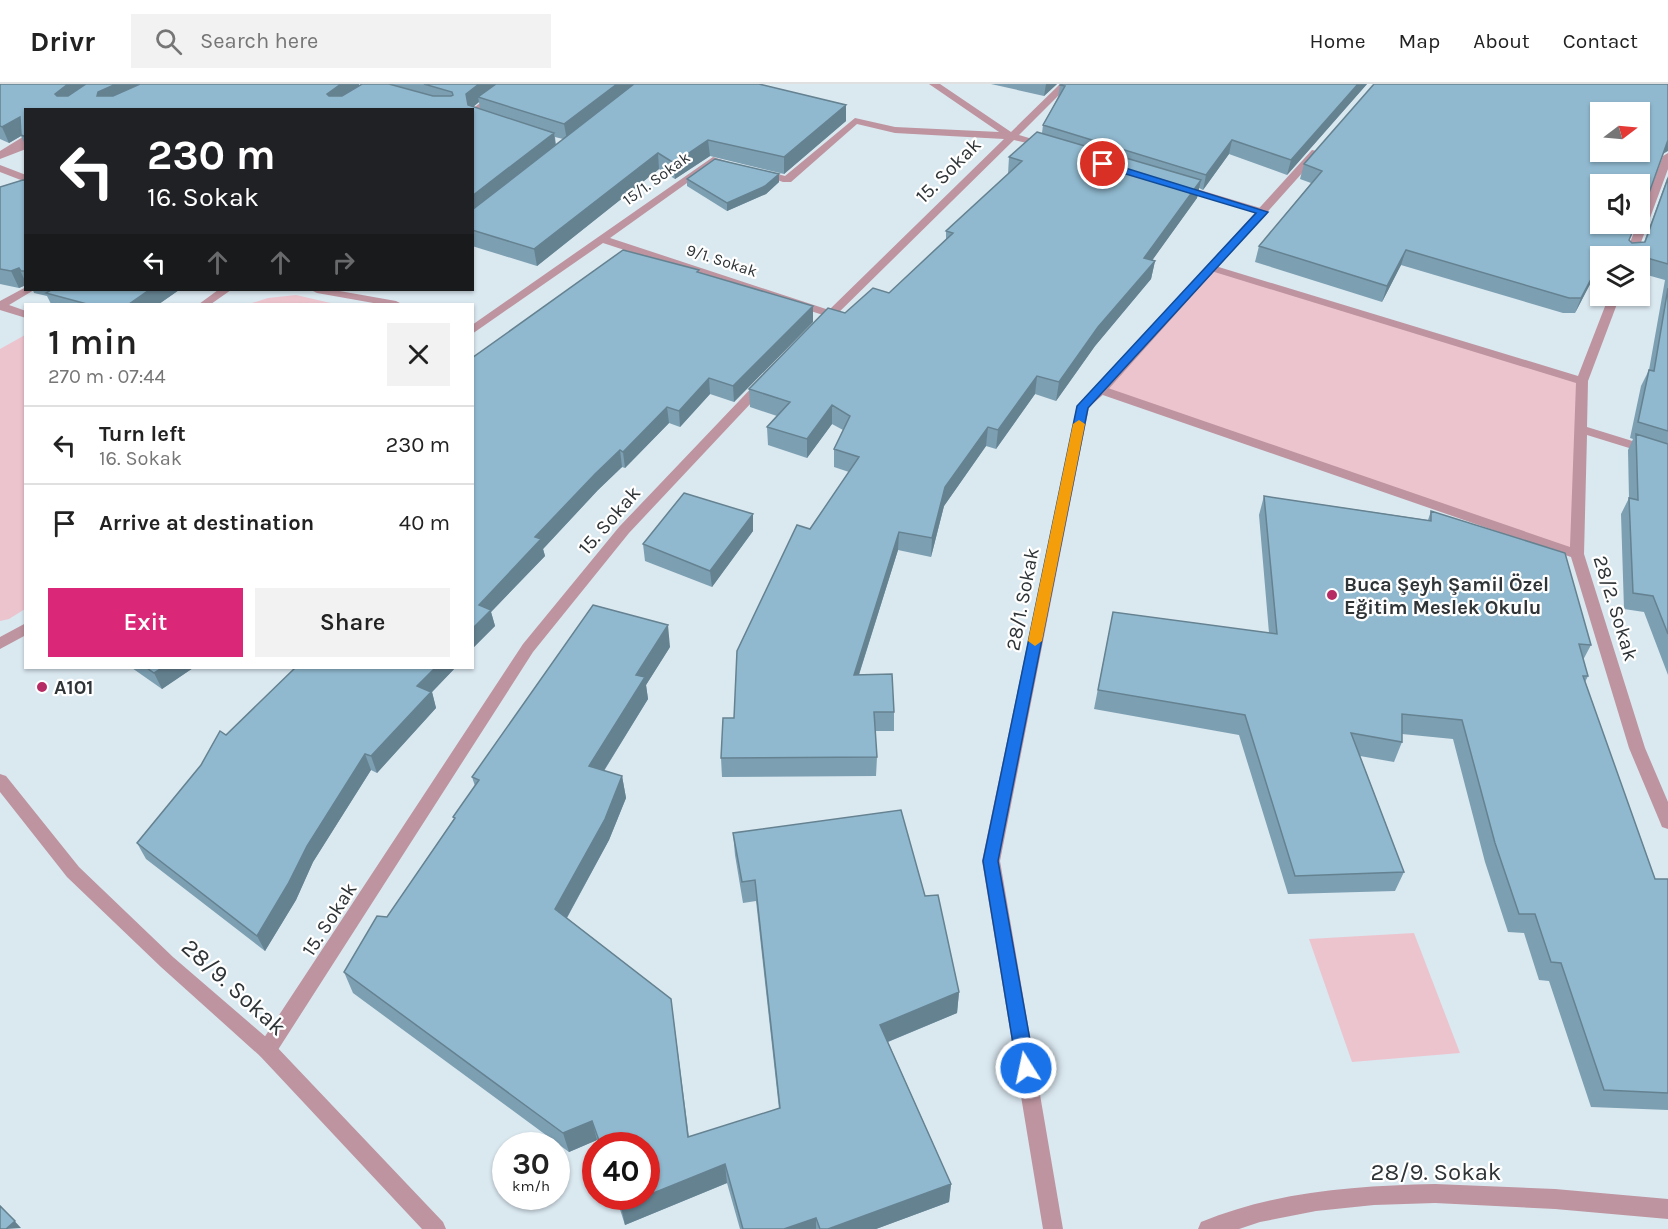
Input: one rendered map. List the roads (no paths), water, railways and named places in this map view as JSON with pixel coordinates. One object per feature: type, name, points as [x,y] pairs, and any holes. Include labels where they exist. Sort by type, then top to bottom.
[{"type":"street","points":[[474,113],[510,84]]},
{"type":"street","points":[[934,84],[1011,136],[1057,150]]},
{"type":"street","name":"15. Sokak","points":[[814,330],[1065,84]]},
{"type":"street","points":[[474,116],[483,119]]},
{"type":"street","name":"15/1. Sokak","points":[[478,322],[602,239],[713,160],[787,180],[852,118],[895,130],[1011,136]]},
{"type":"street","points":[[0,156],[24,139]]},
{"type":"street","name":"28/1. Sokak","points":[[1053,1229],[991,861],[1083,406],[1101,390],[1323,144]]},
{"type":"street","points":[[0,156],[24,146]]},
{"type":"street","points":[[1635,246],[1663,186],[1668,156]]},
{"type":"street","points":[[0,168],[24,178]]},
{"type":"street","points":[[1171,184],[1263,212]]},
{"type":"street","name":"9/1. Sokak","points":[[602,239],[831,314]]},
{"type":"street","points":[[1212,268],[1582,381]]},
{"type":"street","points":[[0,306],[26,291]]},
{"type":"street","points":[[206,303],[224,291]]},
{"type":"street","points":[[323,291],[391,303]]},
{"type":"street","points":[[376,300],[389,291]]},
{"type":"street","points":[[0,306],[24,314]]},
{"type":"street","name":"28/2. Sokak","points":[[1611,306],[1582,381],[1578,554],[1637,748],[1668,822]]},
{"type":"street","name":"15. Sokak","points":[[267,1050],[528,648],[624,530],[773,373]]},
{"type":"street","points":[[1101,390],[1578,554]]},
{"type":"street","points":[[1581,429],[1668,456]]},
{"type":"street","points":[[0,644],[24,628]]},
{"type":"street","name":"28/9. Sokak","points":[[0,780],[73,872],[167,962],[267,1050],[436,1229]]},
{"type":"street","name":"28/9. Sokak","points":[[1208,1229],[1239,1216],[1314,1202],[1403,1193],[1566,1199],[1668,1209]]},
{"type":"place","name":"Buca Şeyh Şamil Özel Eğitim Meslek Okulu","points":[[1332,595]]},
{"type":"place","name":"A101","points":[[42,687]]}]
